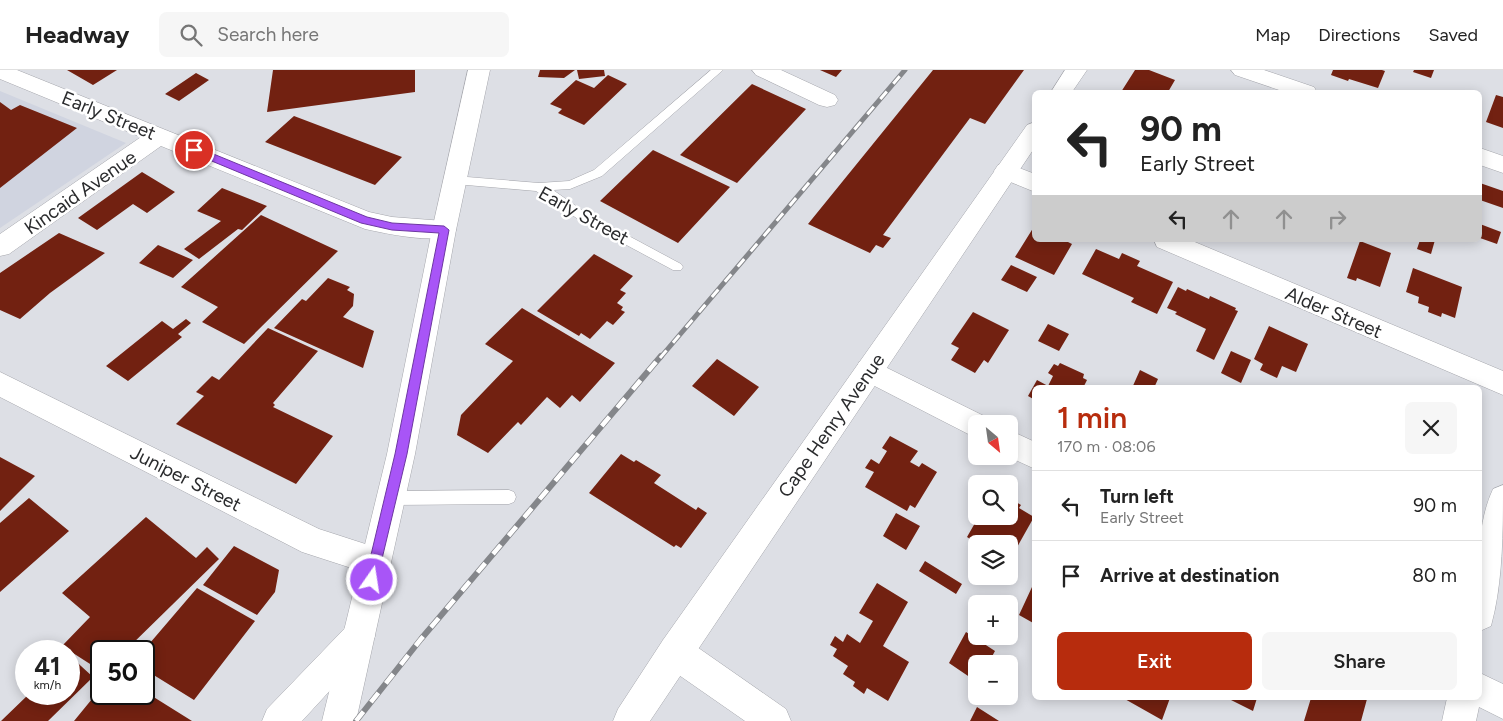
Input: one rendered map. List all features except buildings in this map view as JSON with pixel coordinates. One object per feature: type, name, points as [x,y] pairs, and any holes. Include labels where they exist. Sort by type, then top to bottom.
[{"type":"street","points":[[339,721],[391,498],[444,230],[479,70]]},
{"type":"street","points":[[762,70],[827,100]]},
{"type":"street","points":[[1062,90],[1076,70]]},
{"type":"street","points":[[1242,70],[1300,90]]},
{"type":"street","name":"Early Street","points":[[0,71],[365,220],[392,226],[444,230]]},
{"type":"street","name":"Cape Henry Avenue","points":[[630,721],[675,652],[1032,134]]},
{"type":"street","name":"Kincaid Avenue","points":[[0,247],[159,136]]},
{"type":"street","points":[[1482,157],[1503,164]]},
{"type":"street","points":[[1006,172],[1032,183]]},
{"type":"street","name":"Alder Street","points":[[1171,242],[1503,383]]},
{"type":"street","points":[[870,370],[968,422]]},
{"type":"street","name":"Juniper Street","points":[[0,384],[313,542],[376,561]]},
{"type":"street","points":[[1018,447],[1032,454]]},
{"type":"street","points":[[1482,605],[1503,500]]},
{"type":"street","points":[[279,721],[359,636]]},
{"type":"street","points":[[675,652],[774,721]]},
{"type":"street","points":[[1482,691],[1503,702]]},
{"type":"street","points":[[1459,721],[1464,700]]},
{"type":"lane","points":[[538,187],[570,186],[598,174],[718,70]]},
{"type":"lane","name":"Early Street","points":[[455,180],[538,187],[582,216],[677,267]]},
{"type":"lane","points":[[391,498],[510,497]]},
{"type":"shaded area","points":[[0,91],[126,143],[0,228]]},
{"type":"railway","points":[[660,358],[905,70]]},
{"type":"railway","points":[[356,721],[421,639],[661,356]]},
{"type":"route","points":[[194,150],[365,220],[392,226],[444,230],[401,454],[372,580]]}]
